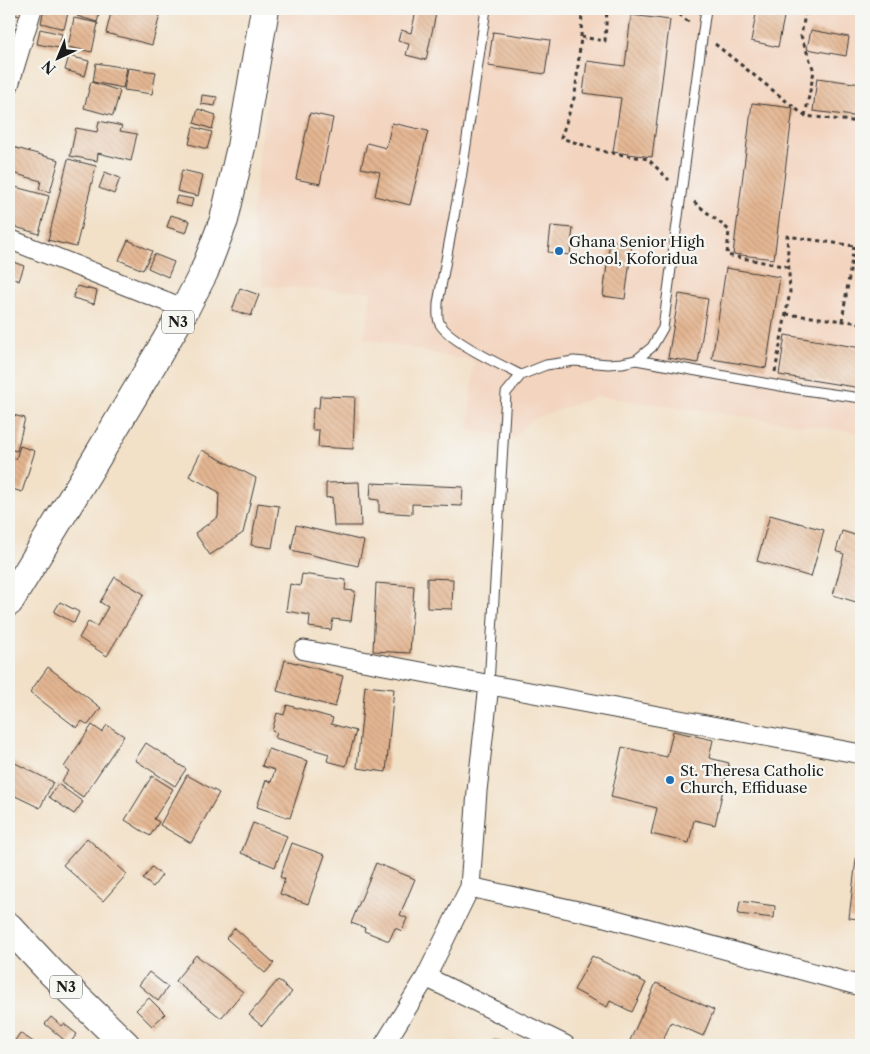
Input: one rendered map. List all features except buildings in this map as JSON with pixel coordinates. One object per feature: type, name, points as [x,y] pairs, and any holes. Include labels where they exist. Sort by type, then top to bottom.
[{"type":"main road","name":"N3","points":[[9,602],[185,309],[204,272],[224,220],[240,147],[265,9]]},
{"type":"main road","name":"N3","points":[[9,927],[52,973],[126,1045]]},
{"type":"street","points":[[9,86],[32,9]]},
{"type":"street","points":[[9,239],[185,309]]},
{"type":"street","points":[[304,650],[861,754]]},
{"type":"street","points":[[384,1045],[426,977],[470,887],[477,791],[488,685]]},
{"type":"street","points":[[470,887],[605,916],[861,986]]},
{"type":"street","points":[[426,977],[565,1045]]},
{"type":"lane","points":[[486,9],[461,179],[438,303],[439,322],[447,332],[465,346],[521,375]]},
{"type":"lane","points":[[636,360],[652,347],[663,328],[706,9]]},
{"type":"lane","points":[[488,685],[506,393],[521,375],[546,365],[574,361],[608,364],[636,360],[861,398]]},
{"type":"path","points":[[582,9],[582,37],[575,95],[561,138],[606,152],[648,159],[682,193],[729,230],[727,255],[788,267]]},
{"type":"path","points":[[582,37],[605,41],[607,9]]},
{"type":"path","points":[[673,9],[805,116],[861,122]]},
{"type":"path","points":[[805,116],[814,71],[801,36],[806,9]]},
{"type":"path","points":[[773,384],[790,292],[787,236],[861,247]]},
{"type":"path","points":[[842,321],[854,246]]},
{"type":"path","points":[[786,314],[861,323]]},
{"type":"shaded area","name":"Ghana Senior High School, Koforidua","points":[[277,9],[861,9],[861,433],[598,396],[530,420],[514,438],[468,429],[474,362],[365,338],[371,292],[263,286],[252,216]]},
{"type":"place","name":"Ghana Senior High School, Koforidua","points":[[559,251]]},
{"type":"place","name":"St. Theresa Catholic Church, Effiduase","points":[[670,780]]}]
